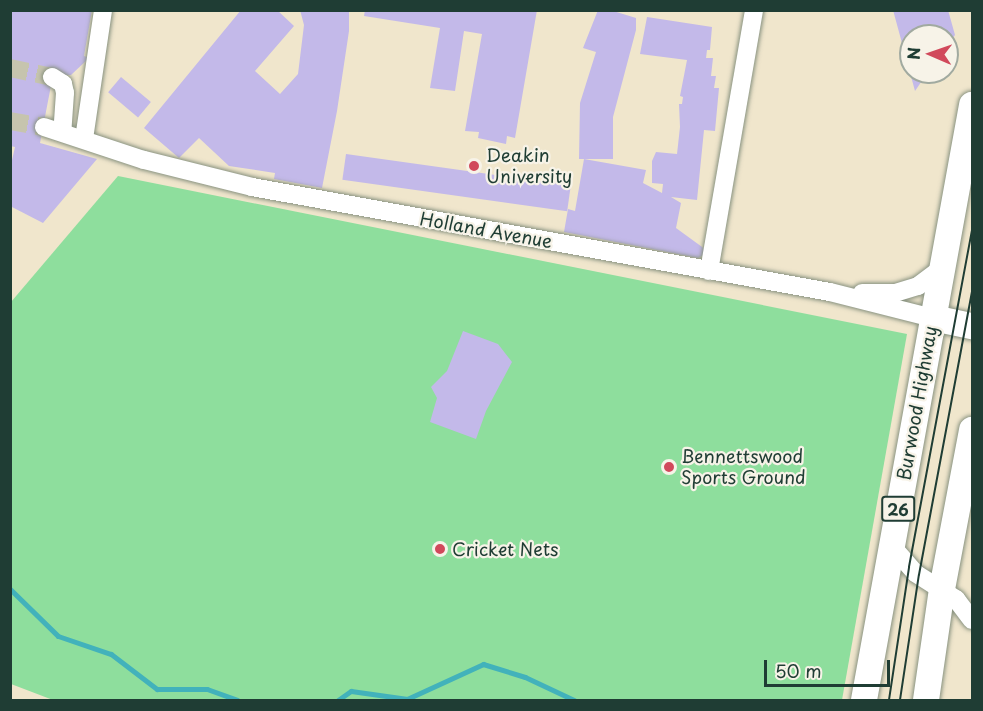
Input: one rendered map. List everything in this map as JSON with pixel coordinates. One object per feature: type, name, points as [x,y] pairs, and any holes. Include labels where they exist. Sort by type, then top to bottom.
[{"type":"highway","name":"Burwood Highway","points":[[864,700],[972,105]]},
{"type":"highway","points":[[933,318],[972,326]]},
{"type":"highway","points":[[926,700],[942,589],[972,436]]},
{"type":"lane","points":[[84,139],[103,10]]},
{"type":"lane","points":[[709,271],[754,10]]},
{"type":"lane","points":[[52,77],[63,84],[65,93],[62,132]]},
{"type":"lane","name":"Holland Avenue","points":[[44,127],[144,159],[252,187],[830,292],[933,318]]},
{"type":"lane","points":[[830,292],[895,293],[918,286],[942,268]]},
{"type":"lane","points":[[891,545],[915,573],[959,601],[972,620]]},
{"type":"green space","points":[[118,176],[907,334],[842,700],[53,700],[11,684],[11,302]]},
{"type":"building","points":[[10,10],[92,10],[84,56],[89,58],[71,75],[53,75],[40,143],[97,159],[43,223],[10,206],[10,169],[15,147],[10,146]]},
{"type":"building","points":[[241,10],[277,10],[294,26],[255,71],[280,94],[298,74],[304,25],[300,10],[349,10],[349,31],[337,111],[322,188],[274,179],[275,173],[229,166],[199,138],[179,158],[144,128]]},
{"type":"building","points":[[365,10],[537,10],[515,138],[507,136],[506,144],[478,138],[479,132],[465,131],[482,34],[464,31],[455,91],[430,88],[440,28],[364,16]]},
{"type":"building","points":[[598,10],[610,10],[636,18],[636,30],[613,117],[613,159],[579,159],[580,103],[596,52],[583,48]]},
{"type":"building","points":[[893,10],[948,10],[952,24],[899,24],[899,32]]},
{"type":"building","points":[[647,17],[712,27],[710,50],[707,50],[706,58],[713,58],[711,76],[716,76],[714,88],[719,88],[715,131],[704,130],[697,200],[671,197],[681,203],[676,228],[709,252],[698,258],[564,232],[568,209],[575,211],[584,159],[646,170],[643,183],[662,193],[663,184],[652,183],[652,161],[656,152],[677,154],[680,127],[679,104],[682,104],[683,97],[680,96],[687,60],[640,54]]},
{"type":"building","points":[[121,77],[151,102],[138,117],[108,92]]},
{"type":"building","points":[[913,84],[920,84],[915,91]]},
{"type":"building","points":[[346,154],[571,186],[567,211],[342,180]]},
{"type":"building","points":[[463,331],[498,344],[512,362],[486,411],[476,439],[430,422],[437,398],[431,387],[447,371]]},
{"type":"waterway","points":[[10,589],[58,636],[111,654],[157,689],[207,689],[237,700]]},
{"type":"waterway","points":[[338,700],[351,691],[407,699],[483,664],[525,677],[574,700]]},
{"type":"tunnel","points":[[10,68],[52,77]]},
{"type":"tunnel","points":[[10,121],[44,127]]},
{"type":"tram line","points":[[889,700],[909,567],[972,230]]},
{"type":"tram line","points":[[900,700],[919,575],[972,291]]},
{"type":"place","name":"Deakin University","points":[[474,166]]},
{"type":"place","name":"Bennettswood Sports Ground","points":[[669,467]]},
{"type":"place","name":"Cricket Nets","points":[[440,549]]}]
